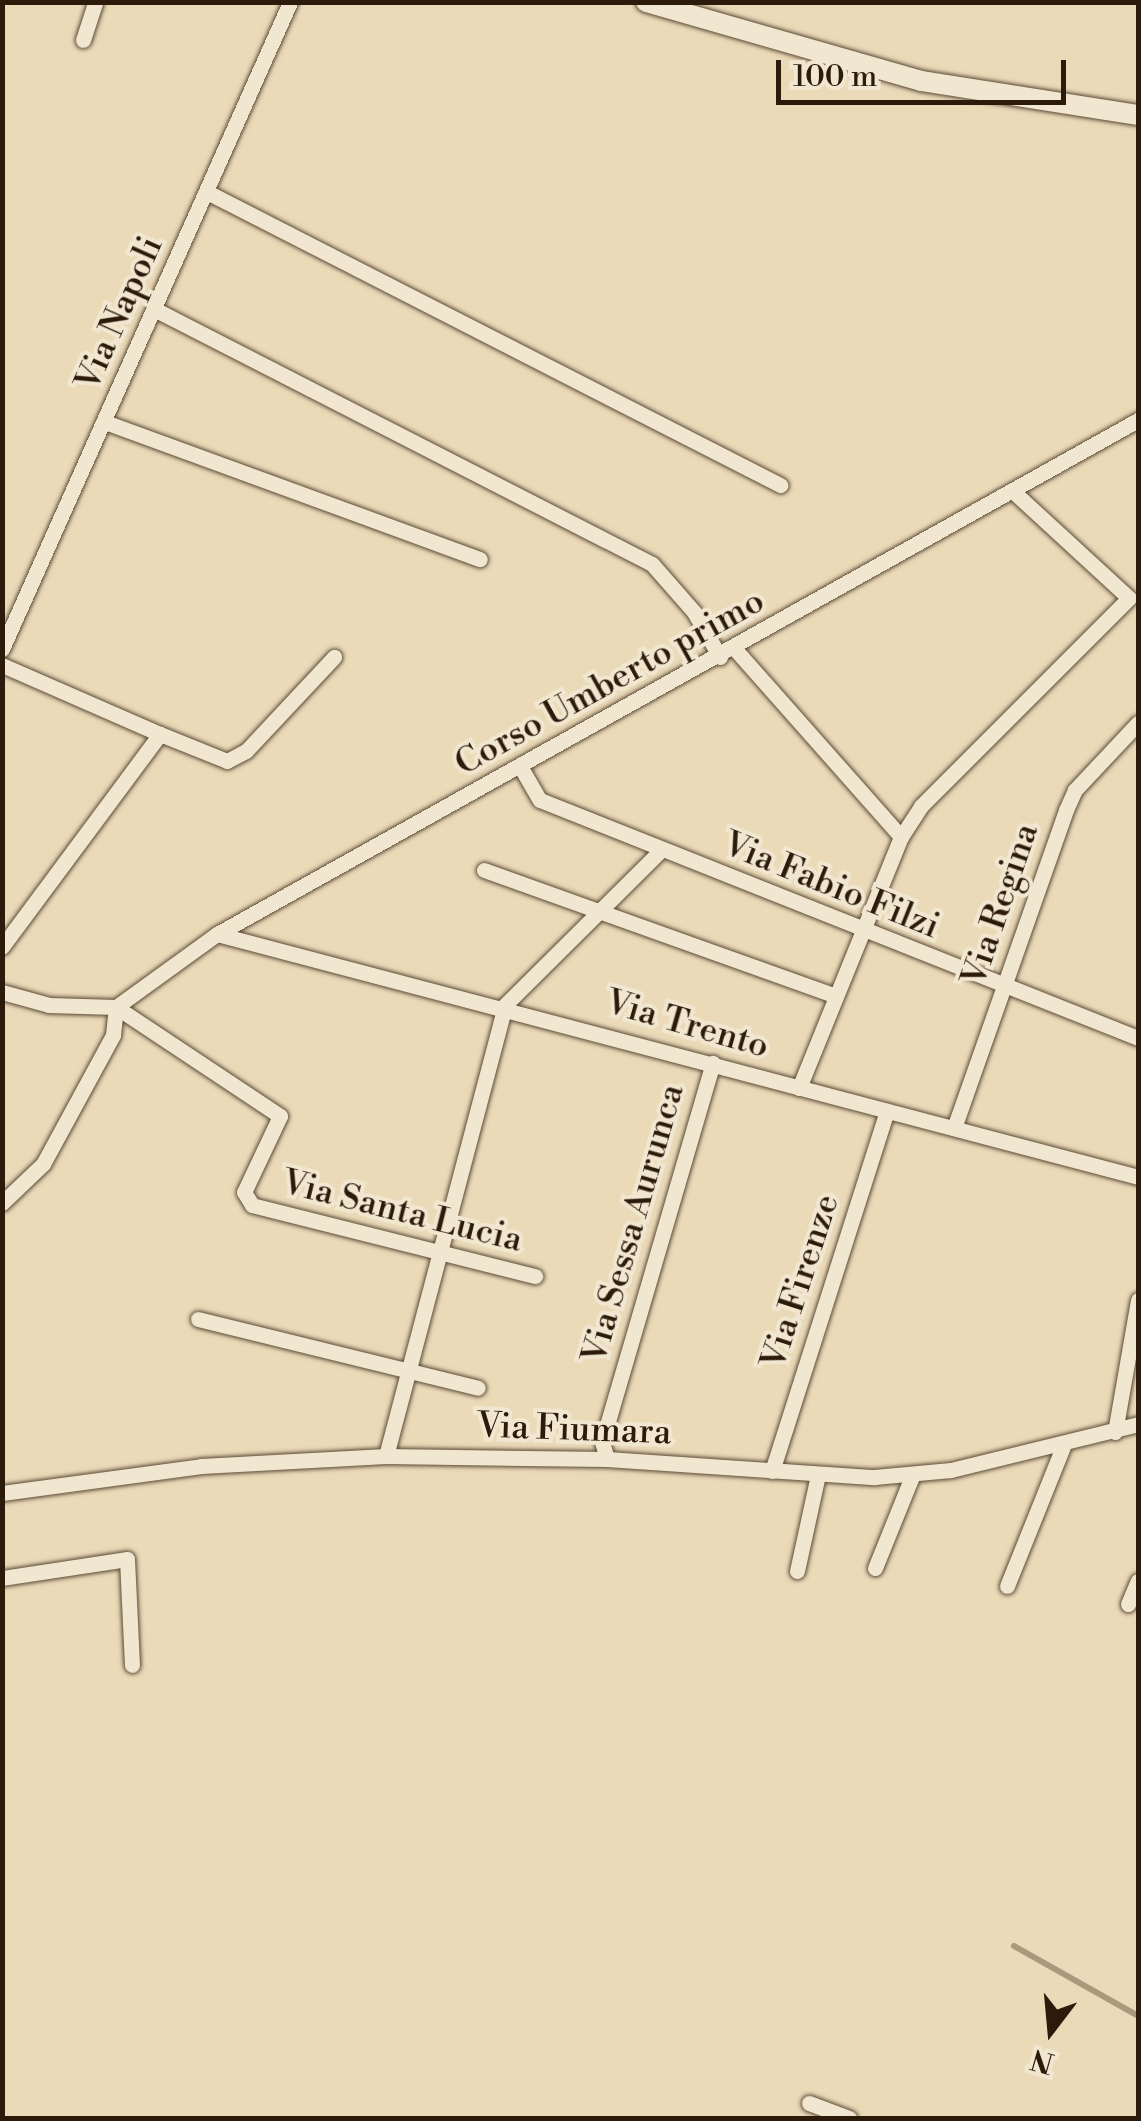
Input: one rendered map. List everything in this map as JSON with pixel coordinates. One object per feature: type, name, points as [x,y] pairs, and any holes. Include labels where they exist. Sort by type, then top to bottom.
[{"type":"street","points":[[83,40],[95,2]]},
{"type":"street","name":"Via Napoli","points":[[2,650],[290,2]]},
{"type":"street","points":[[646,2],[921,82],[1138,115]]},
{"type":"street","points":[[206,192],[780,485]]},
{"type":"street","points":[[156,310],[652,564],[726,652],[901,837]]},
{"type":"street","name":"Corso Umberto primo","points":[[116,1007],[218,934],[1016,494],[1138,420]]},
{"type":"street","points":[[105,422],[480,560]]},
{"type":"street","points":[[799,1088],[860,930],[901,837],[921,806],[1134,602],[1016,494]]},
{"type":"street","points":[[2,665],[227,761],[246,751],[334,657]]},
{"type":"street","name":"Via Regina","points":[[954,1128],[1075,790],[1138,723]]},
{"type":"street","points":[[2,947],[160,734]]},
{"type":"street","name":"Via Fabio Filzi","points":[[520,766],[540,800],[1004,989],[1138,1038]]},
{"type":"street","points":[[386,1456],[505,1005],[662,850]]},
{"type":"street","points":[[484,870],[833,995]]},
{"type":"street","name":"Via Trento","points":[[218,934],[505,1005],[799,1088],[1138,1177]]},
{"type":"street","points":[[2,992],[50,1005],[116,1007],[113,1034],[42,1164],[2,1204]]},
{"type":"street","name":"Via Santa Lucia","points":[[116,1007],[280,1116],[245,1200],[535,1276]]},
{"type":"street","name":"Via Sessa Aurunca","points":[[607,1459],[602,1442],[713,1063]]},
{"type":"street","name":"Via Firenze","points":[[772,1471],[887,1111]]},
{"type":"street","points":[[1115,1432],[1138,1300]]},
{"type":"street","points":[[198,1319],[478,1388]]},
{"type":"street","name":"Via Fiumara","points":[[2,1493],[201,1466],[386,1456],[607,1459],[818,1475],[913,1474],[1063,1447],[1138,1424]]},
{"type":"street","points":[[1007,1586],[1063,1447]]},
{"type":"street","points":[[875,1568],[913,1474]]},
{"type":"street","points":[[797,1571],[818,1475]]},
{"type":"street","points":[[2,1578],[127,1560],[132,1665]]},
{"type":"street","points":[[1128,1604],[1138,1582]]},
{"type":"street","points":[[809,2103],[849,2118]]},
{"type":"waterway","points":[[1014,1946],[1138,2016]]}]
